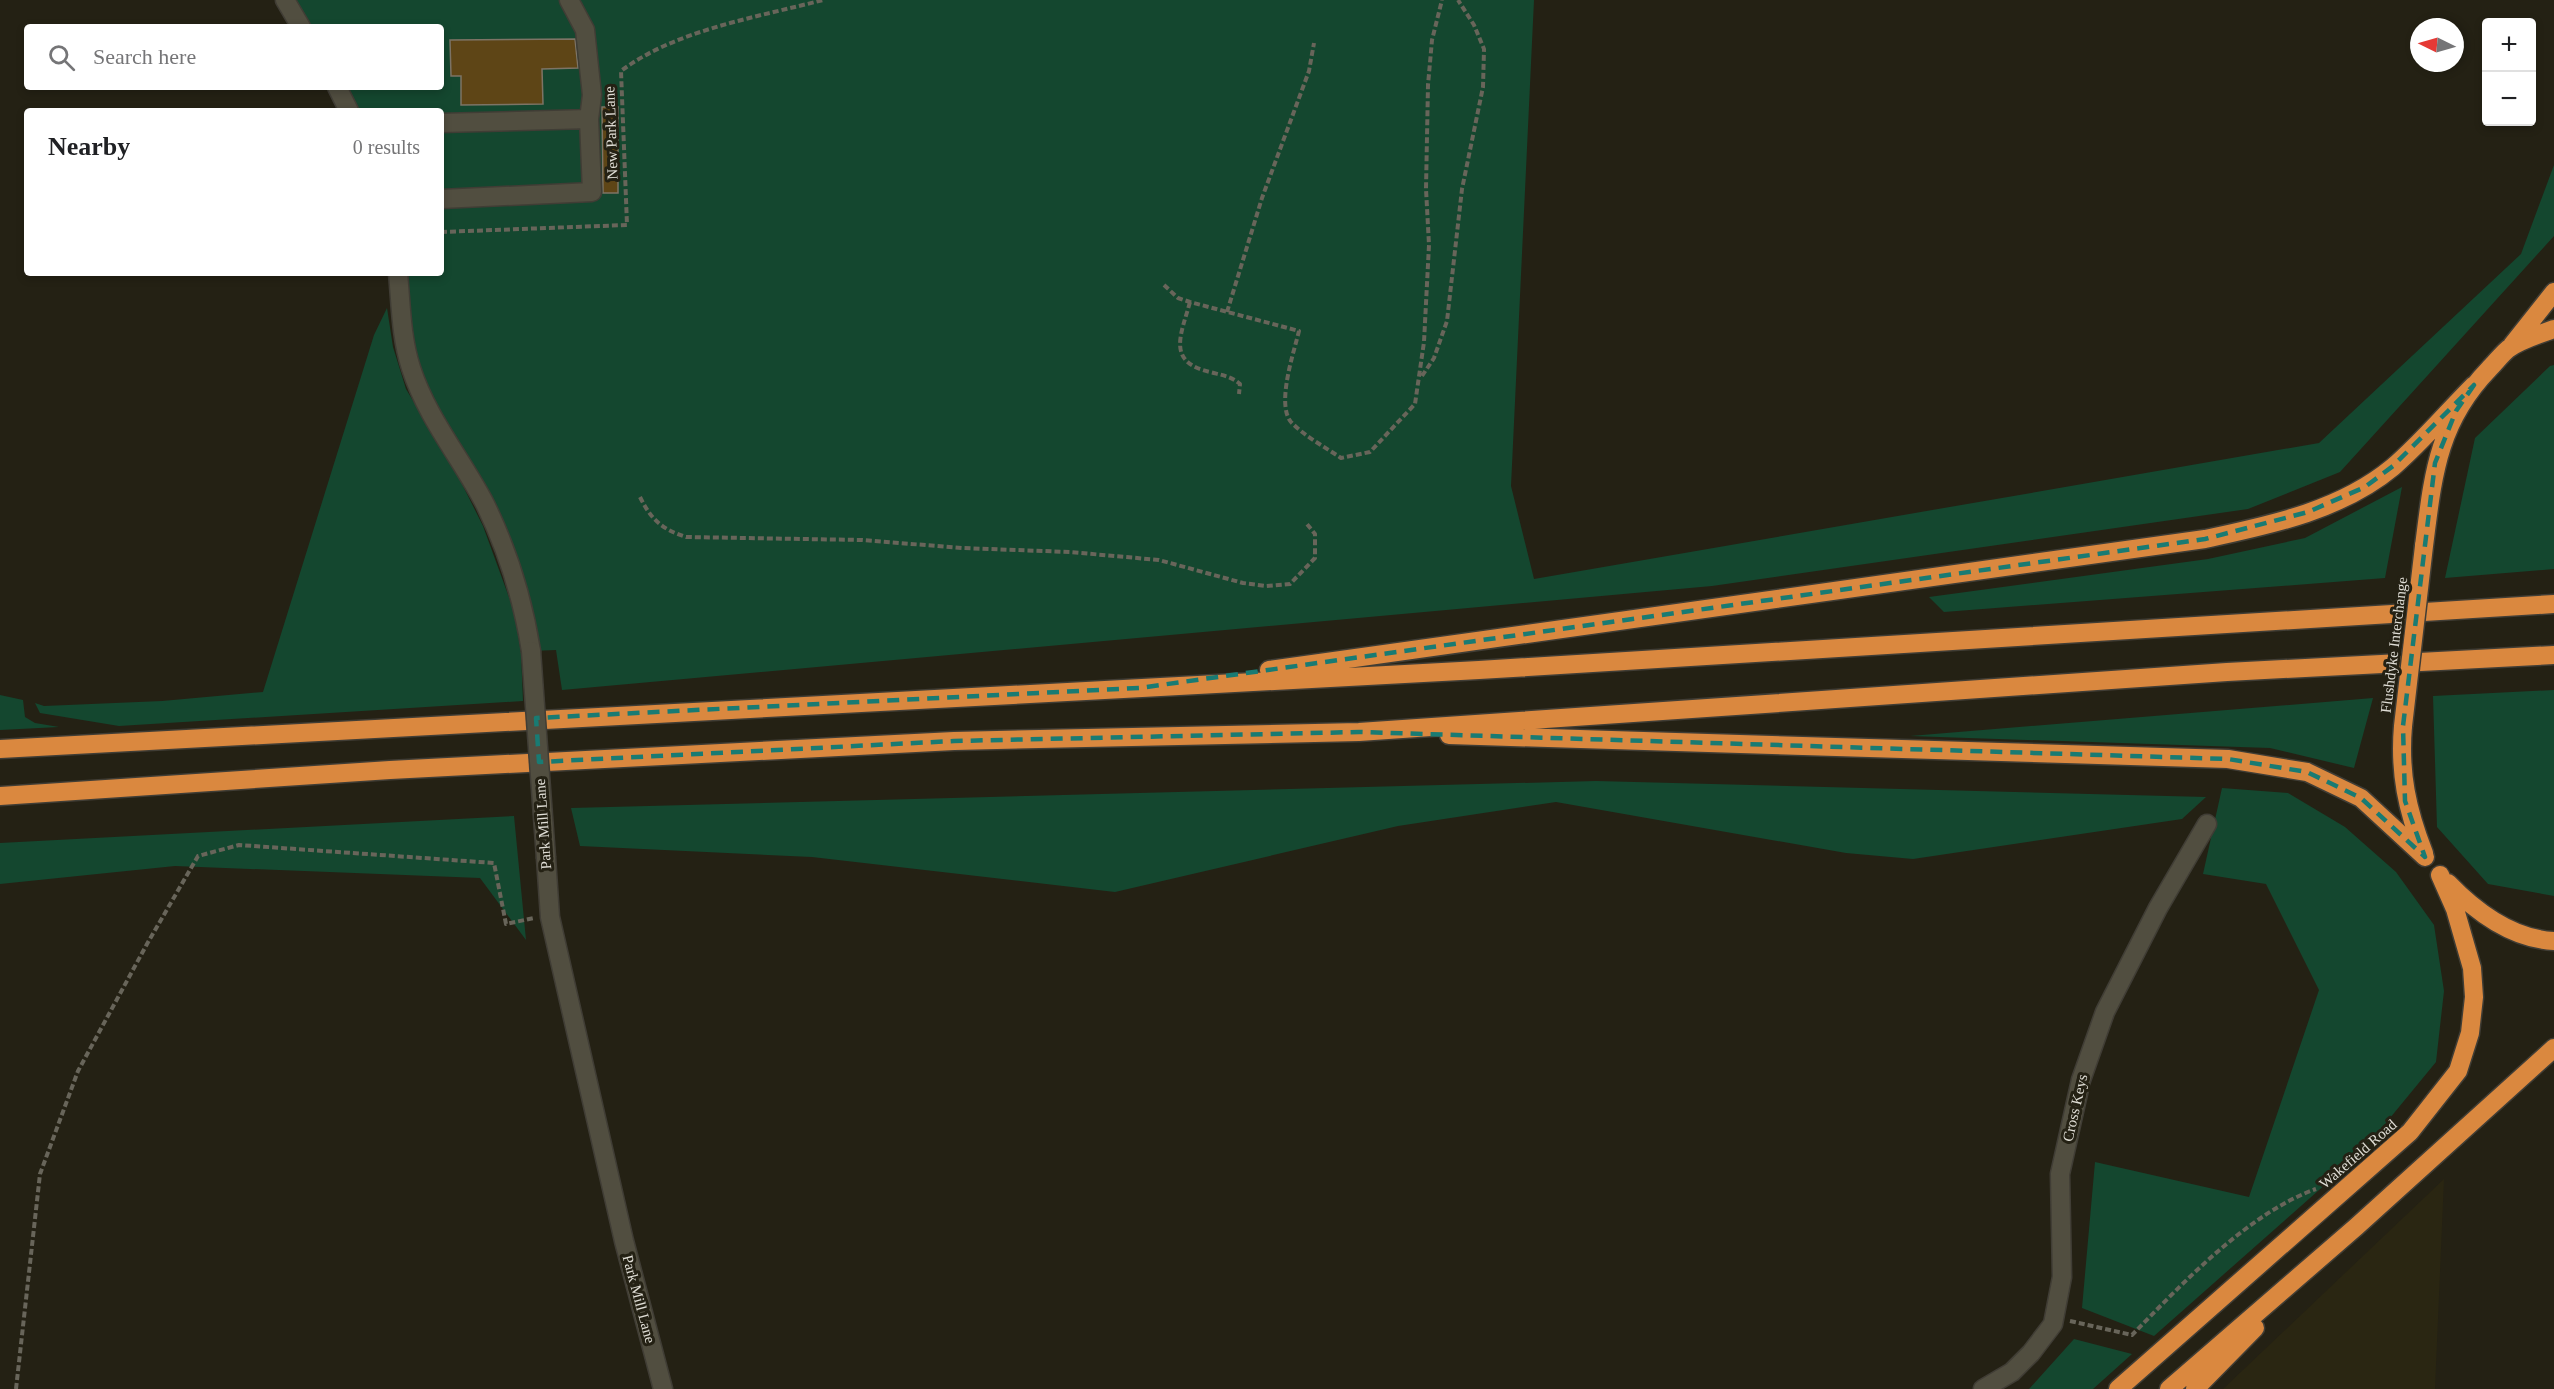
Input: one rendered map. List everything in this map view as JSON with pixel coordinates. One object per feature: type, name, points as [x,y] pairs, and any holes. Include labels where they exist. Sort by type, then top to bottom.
[{"type":"highway","points":[[2509,348],[2554,292]]},
{"type":"highway","name":"Flushdyke Interchange","points":[[2554,329],[2509,348],[2474,385],[2456,411],[2443,438],[2435,463],[2424,546],[2403,726],[2402,772],[2405,801],[2425,857],[2440,874],[2463,899],[2485,915],[2520,934],[2554,941]]},
{"type":"highway","points":[[1139,688],[2205,539],[2258,527],[2337,502],[2365,487],[2394,466],[2474,385]]},
{"type":"highway","points":[[0,749],[392,725],[1139,688],[2223,626],[2554,604]]},
{"type":"highway","points":[[0,796],[390,770],[954,741],[1359,732],[2227,672],[2554,655]]},
{"type":"highway","points":[[1359,732],[2228,759],[2307,772],[2361,798],[2425,857]]},
{"type":"highway","name":"Wakefield Road","points":[[2118,1389],[2410,1132],[2458,1071],[2470,1033],[2474,997],[2472,968],[2455,909],[2440,874]]},
{"type":"highway","points":[[2169,1389],[2356,1227],[2554,1048]]},
{"type":"highway","points":[[2195,1389],[2356,1227]]},
{"type":"street","points":[[285,0],[299,24]]},
{"type":"street","points":[[444,199],[592,192],[589,119],[592,95],[585,30],[569,0]]},
{"type":"street","points":[[338,90],[348,108]]},
{"type":"street","points":[[444,123],[589,119]]},
{"type":"street","name":"Park Mill Lane","points":[[398,276],[402,329],[411,368],[426,405],[484,504],[507,557],[523,603],[531,651],[550,916],[624,1241],[663,1389]]},
{"type":"street","name":"Cross Keys","points":[[1983,1389],[2018,1366],[2053,1324],[2062,1277],[2060,1174],[2081,1080],[2104,1012],[2158,908],[2207,824]]},
{"type":"path","name":"New Park Lane","points":[[444,232],[627,225],[621,71],[656,49],[747,20],[823,0]]},
{"type":"path","points":[[1164,285],[1178,298],[1299,331],[1286,385],[1285,402],[1290,421],[1341,458],[1370,452],[1415,404],[1420,379],[1430,245],[1426,189],[1428,85],[1432,40],[1442,0]]},
{"type":"path","points":[[1420,379],[1434,358],[1447,321],[1462,189],[1483,87],[1484,49],[1474,25],[1458,0]]},
{"type":"path","points":[[1227,312],[1262,198],[1309,71],[1314,43]]},
{"type":"path","points":[[1190,302],[1179,344],[1181,355],[1186,363],[1196,369],[1233,378],[1240,384],[1239,394]]},
{"type":"path","points":[[640,497],[652,521],[673,533],[686,537],[862,540],[962,548],[1070,552],[1159,560],[1243,583],[1266,586],[1290,584],[1315,558],[1315,534],[1307,524]]},
{"type":"path","points":[[15,1389],[40,1173],[78,1071],[198,856],[240,845],[494,863],[506,924],[550,916]]},
{"type":"path","points":[[2054,1317],[2132,1335],[2197,1268],[2288,1199],[2321,1188]]},
{"type":"highlighted area","points":[[2474,385],[2456,411],[2435,463],[2403,726],[2405,801],[2425,857],[2361,798],[2307,772],[2228,759],[1359,732],[954,741],[539,762],[536,718],[1139,688],[2205,539],[2308,512],[2365,487],[2393,466]]},
{"type":"shaded area","points":[[2444,1179],[2435,1389],[2223,1389]]},
{"type":"green space","points":[[285,0],[1534,0],[1511,486],[1534,579],[2319,443],[2521,254],[2554,165],[2554,236],[2340,472],[2248,509],[1712,586],[562,690],[556,650],[531,651],[507,557],[426,405],[399,276],[444,276],[444,108],[348,108],[338,90],[444,90],[444,24],[299,24]]},
{"type":"green space","points":[[387,308],[393,347],[406,389],[457,474],[483,526],[514,611],[521,653],[523,701],[119,726],[40,713],[35,703],[44,706],[162,701],[263,692],[374,335]]},
{"type":"green space","points":[[2554,365],[2554,569],[2445,578],[2475,438],[2550,366]]},
{"type":"green space","points":[[2402,487],[2385,578],[1944,612],[1929,597],[2208,559],[2305,538]]},
{"type":"green space","points":[[2554,690],[2554,896],[2488,884],[2437,827],[2433,696]]},
{"type":"green space","points":[[0,695],[23,700],[25,717],[35,723],[59,727],[0,730]]},
{"type":"green space","points":[[2373,698],[2354,768],[2270,748],[1910,736]]},
{"type":"green space","points":[[1596,781],[2206,797],[2182,819],[1913,859],[1846,853],[1556,802],[1398,826],[1115,892],[812,857],[580,846],[571,808]]},
{"type":"green space","points":[[2222,788],[2288,793],[2345,827],[2396,872],[2434,925],[2444,991],[2436,1062],[2362,1152],[2154,1336],[2082,1308],[2095,1162],[2249,1197],[2319,990],[2266,884],[2203,874]]},
{"type":"green space","points":[[514,816],[526,940],[480,878],[175,866],[0,884],[0,843]]},
{"type":"green space","points":[[2074,1339],[2132,1354],[2093,1389],[2029,1389]]},
{"type":"building","points":[[575,39],[578,68],[542,69],[543,104],[461,105],[461,76],[451,76],[450,40]]},
{"type":"building","points":[[602,107],[618,107],[618,193],[603,193]]}]
